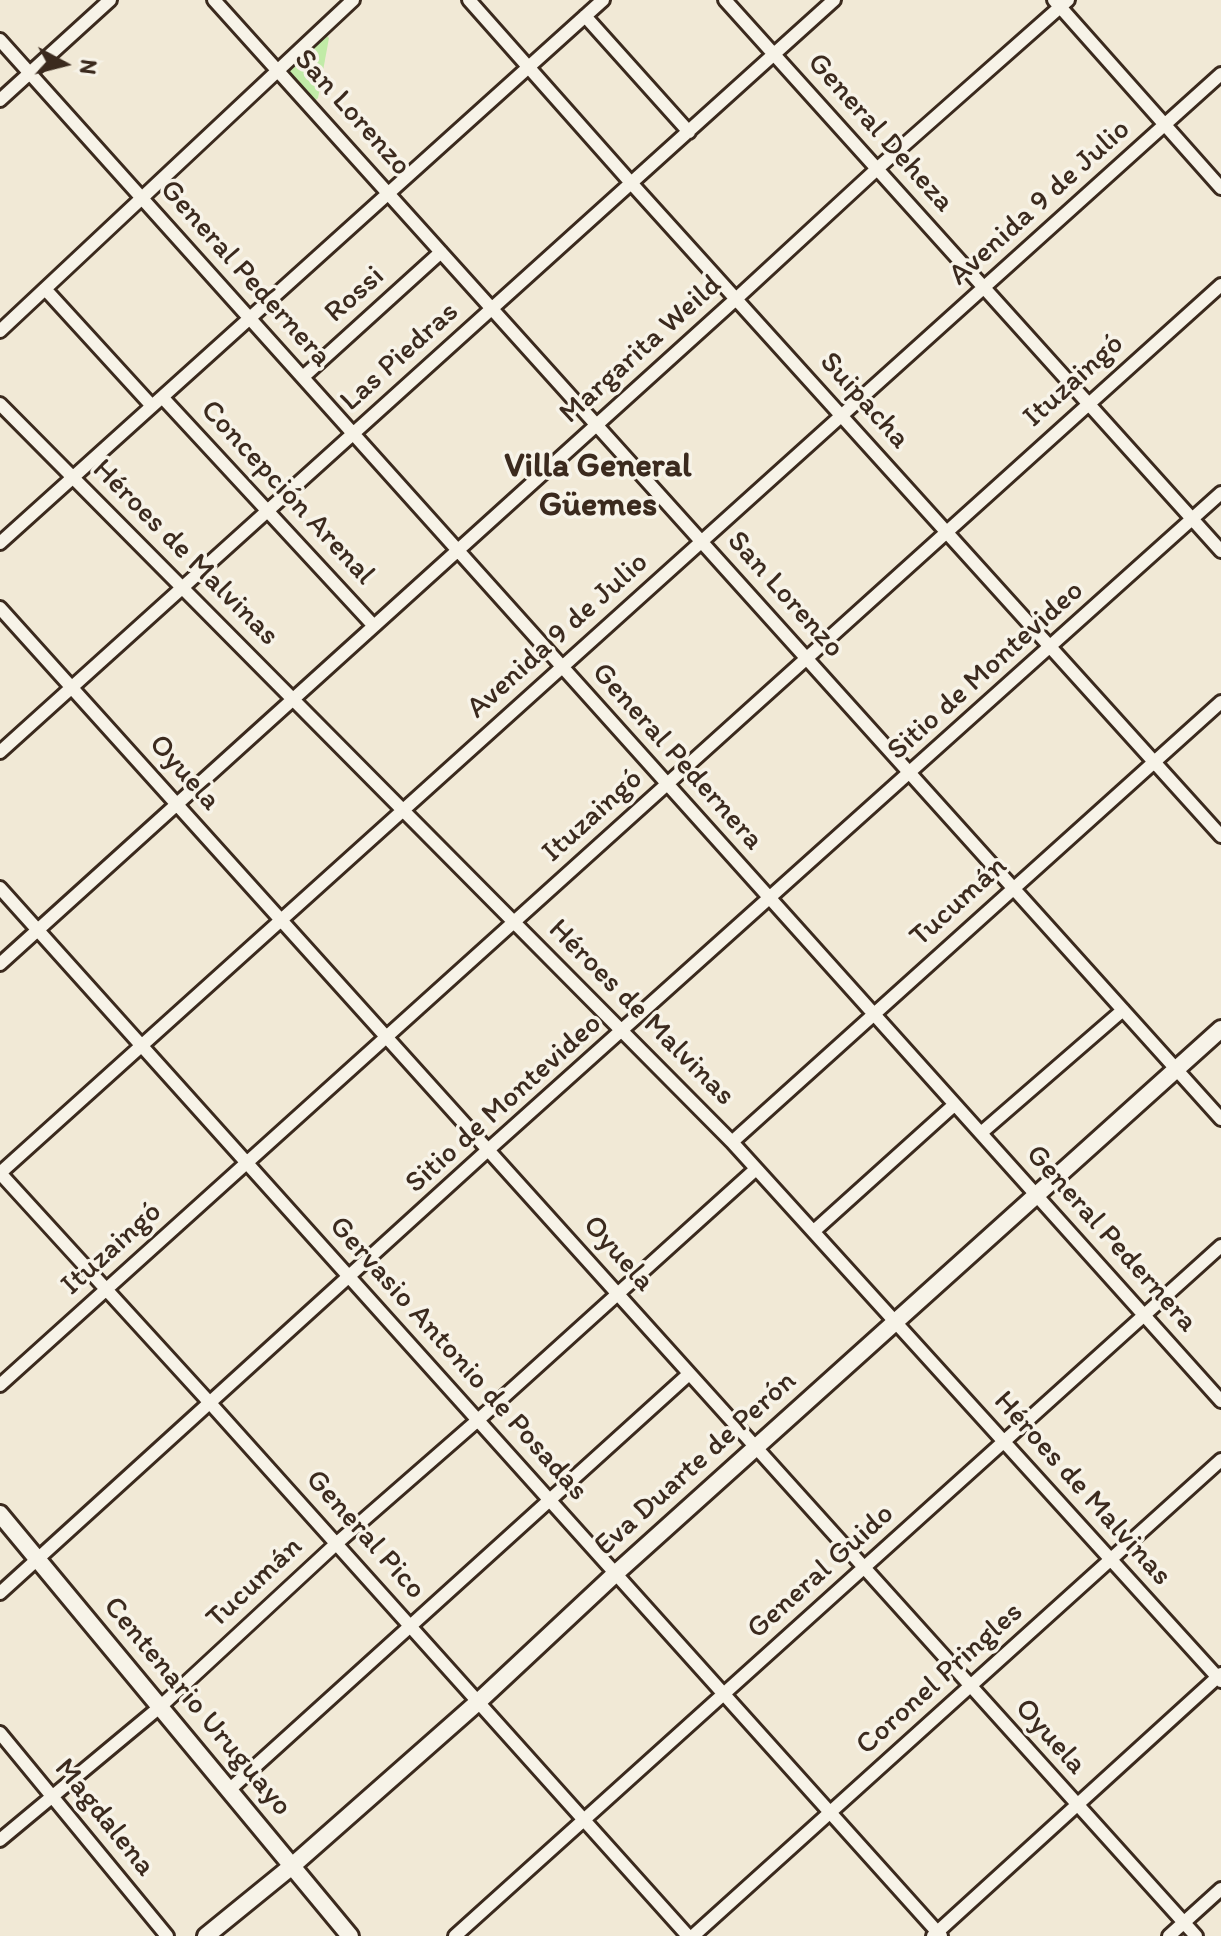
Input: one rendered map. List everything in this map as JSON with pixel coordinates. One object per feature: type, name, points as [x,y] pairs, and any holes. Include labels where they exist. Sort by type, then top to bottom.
[{"type":"main road","name":"Eva Duarte de Perón","points":[[206,1936],[292,1866],[478,1702],[615,1574],[1221,1029]]},
{"type":"main road","name":"Centenario Uruguayo","points":[[0,1514],[350,1936]]},
{"type":"street","points":[[0,100],[110,0]]},
{"type":"street","name":"San Lorenzo","points":[[214,0],[1221,1119]]},
{"type":"street","points":[[0,331],[353,0]]},
{"type":"street","name":"Suipacha","points":[[469,0],[1221,836]]},
{"type":"street","points":[[0,543],[603,0]]},
{"type":"street","name":"General Deheza","points":[[725,0],[1221,551]]},
{"type":"street","name":"Las Piedras","points":[[0,752],[834,0]]},
{"type":"street","points":[[1060,2],[1221,188]]},
{"type":"street","name":"Margarita Weild","points":[[0,964],[1060,2]]},
{"type":"street","points":[[585,16],[689,132]]},
{"type":"street","name":"General Pedernera","points":[[0,40],[1221,1401]]},
{"type":"street","name":"Avenida 9 de Julio","points":[[0,1173],[1221,74]]},
{"type":"street","name":"Rossi","points":[[303,377],[441,252]]},
{"type":"street","name":"Ituzaingó","points":[[0,1385],[1221,285]]},
{"type":"street","name":"Concepción Arenal","points":[[46,290],[269,511],[373,625]]},
{"type":"street","name":"Héroes de Malvinas","points":[[0,404],[732,1142],[1110,1560],[1220,1677]]},
{"type":"street","name":"Sitio de Montevideo","points":[[0,1593],[489,1149],[1221,493]]},
{"type":"street","name":"Oyuela","points":[[0,608],[1196,1936]]},
{"type":"street","name":"Tucumán","points":[[732,1142],[1221,702]]},
{"type":"street","name":"Gervasio Antonio de Posadas","points":[[0,888],[831,1811],[937,1935]]},
{"type":"street","points":[[981,1133],[1123,1010]]},
{"type":"street","points":[[814,1231],[954,1105]]},
{"type":"street","name":"Tucumán","points":[[0,1840],[161,1706],[337,1543],[756,1169]]},
{"type":"street","name":"General Pico","points":[[0,1173],[690,1936]]},
{"type":"street","name":"General Guido","points":[[455,1936],[1221,1246]]},
{"type":"street","points":[[229,1790],[689,1374]]},
{"type":"street","name":"Coronel Pringles","points":[[690,1936],[1221,1460]]},
{"type":"street","points":[[937,1935],[1076,1804],[1220,1677]]},
{"type":"street","name":"Magdalena","points":[[0,1733],[167,1936]]},
{"type":"street","points":[[1169,1936],[1221,1889]]},
{"type":"green space","points":[[324,33],[329,38],[318,98],[313,103],[287,72],[288,67]]},
{"type":"district","name":"Villa General Güemes","points":[[598,486]]}]
